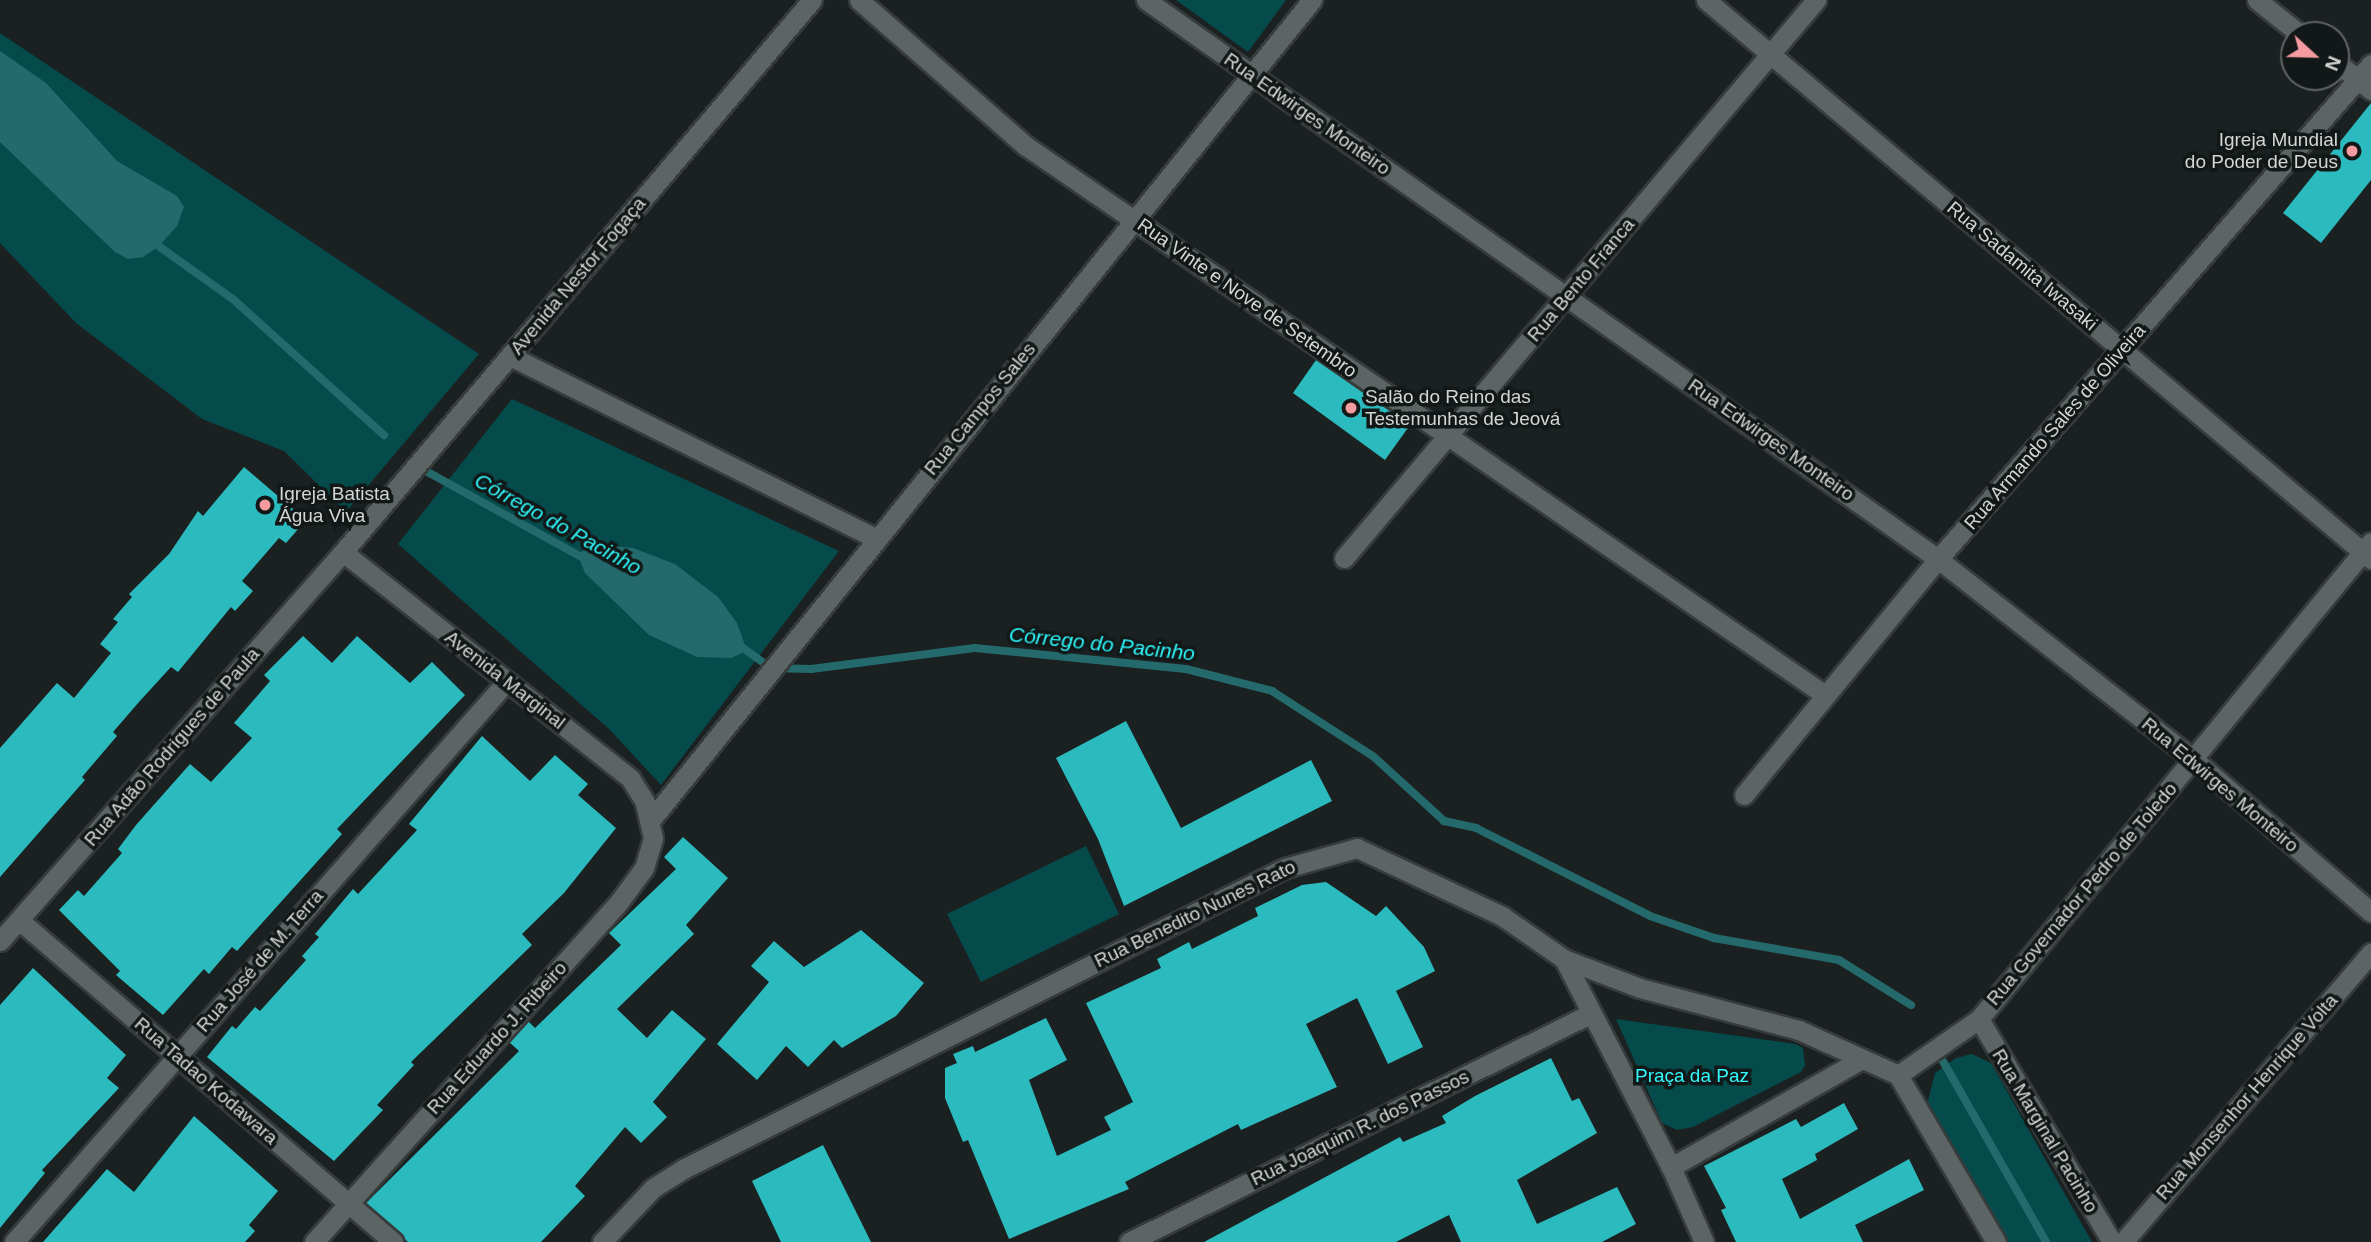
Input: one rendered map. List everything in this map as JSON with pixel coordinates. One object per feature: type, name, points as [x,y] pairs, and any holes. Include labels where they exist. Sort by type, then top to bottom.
[{"type":"street","name":"Avenida Nestor Fogaça","points":[[343,552],[404,476],[510,356],[813,0]]},
{"type":"street","name":"Rua Vinte e Nove de Setembro","points":[[859,0],[1026,146],[1825,695]]},
{"type":"street","name":"Rua Edwirges Monteiro","points":[[1146,0],[1938,559],[2193,759],[2371,912]]},
{"type":"street","name":"Rua Campos Sales","points":[[650,821],[875,538],[1312,0]]},
{"type":"street","name":"Rua Sadamita Iwasaki","points":[[1706,0],[2123,350],[2368,551]]},
{"type":"street","name":"Rua Bento Franca","points":[[1344,558],[1816,0]]},
{"type":"street","points":[[2257,0],[2283,21]]},
{"type":"street","name":"Rua Armando Sales de Oliveira","points":[[1744,795],[1938,559],[2123,350],[2365,85],[2371,64]]},
{"type":"street","points":[[2350,73],[2365,85]]},
{"type":"street","points":[[510,356],[875,538]]},
{"type":"street","name":"Rua Governador Pedro de Toledo","points":[[1898,1075],[1979,1019],[2368,551]]},
{"type":"street","name":"Avenida Marginal","points":[[343,552],[630,778],[645,802],[650,821]]},
{"type":"street","name":"Rua Adão Rodrigues de Paula","points":[[0,941],[343,552]]},
{"type":"street","name":"Rua José de M. Terra","points":[[15,1242],[506,682]]},
{"type":"street","name":"Rua Eduardo J. Ribeiro","points":[[314,1242],[619,902],[644,868],[653,838],[650,821]]},
{"type":"street","name":"Rua Benedito Nunes Rato","points":[[602,1242],[653,1188],[683,1169],[1317,856],[1357,848],[1502,916],[1564,959],[1640,988],[1799,1030],[1898,1075]]},
{"type":"street","name":"Rua Tadao Kodawara","points":[[19,920],[393,1242]]},
{"type":"street","name":"Rua Monsenhor Henrique Volta","points":[[2123,1242],[2371,953]]},
{"type":"street","points":[[1564,959],[1671,1167],[1704,1242]]},
{"type":"street","name":"Rua Joaquim R. dos Passos","points":[[1129,1242],[1590,1014]]},
{"type":"street","name":"Rua Marginal Pacinho","points":[[1979,1019],[2112,1242]]},
{"type":"street","points":[[1671,1167],[1862,1059]]},
{"type":"street","points":[[1898,1075],[1996,1242]]},
{"type":"green space","points":[[1176,0],[1286,0],[1248,52]]},
{"type":"green space","points":[[0,33],[479,354],[346,512],[284,451],[202,419],[76,323],[0,243]]},
{"type":"green space","points":[[512,399],[839,551],[661,785],[609,729],[398,544]]},
{"type":"green space","points":[[1086,846],[1119,914],[981,982],[947,914]]},
{"type":"green space","name":"Praça da Paz","points":[[1616,1019],[1796,1044],[1803,1048],[1805,1065],[1801,1072],[1693,1127],[1677,1130],[1662,1123]]},
{"type":"green space","points":[[1972,1054],[1991,1063],[2092,1242],[2008,1242],[1938,1132],[1927,1105],[1935,1073],[1956,1058]]},
{"type":"shaded area","points":[[0,51],[46,83],[117,161],[177,196],[184,207],[177,226],[159,246],[143,257],[128,259],[115,252],[0,142]]},
{"type":"shaded area","points":[[590,544],[633,548],[675,564],[718,597],[737,623],[747,651],[731,658],[697,657],[649,635],[585,573],[578,555]]},
{"type":"building","name":"Igreja Mundial do Poder de Deus","points":[[2371,103],[2371,180],[2321,243],[2283,213]]},
{"type":"building","name":"Salão do Reino das Testemunhas de Jeová","points":[[1316,360],[1410,425],[1385,460],[1293,393]]},
{"type":"building","points":[[244,467],[306,520],[286,543],[279,538],[242,581],[253,591],[235,611],[231,607],[178,672],[171,667],[139,702],[113,732],[117,736],[82,777],[85,780],[0,877],[0,748],[57,683],[74,698],[111,653],[100,644],[118,622],[113,619],[132,597],[129,594],[169,554],[198,511],[203,516]]},
{"type":"building","points":[[303,636],[332,663],[357,636],[410,683],[432,662],[465,695],[337,829],[342,834],[237,951],[232,947],[209,974],[204,969],[163,1015],[116,975],[120,971],[59,910],[78,890],[84,896],[122,853],[118,849],[136,825],[190,764],[211,782],[252,738],[234,723],[270,681],[264,675]]},
{"type":"building","points":[[1126,721],[1181,828],[1311,760],[1332,801],[1124,906],[1098,839],[1056,758]]},
{"type":"building","points":[[482,736],[530,781],[555,755],[588,784],[578,795],[616,828],[564,893],[522,934],[532,945],[411,1062],[414,1065],[377,1105],[383,1110],[334,1161],[207,1057],[232,1026],[236,1029],[255,1007],[260,1011],[306,960],[302,956],[319,937],[315,934],[353,889],[358,894],[417,830],[409,824]]},
{"type":"building","points":[[683,837],[728,878],[686,925],[694,934],[617,1009],[647,1038],[672,1010],[706,1039],[653,1102],[667,1117],[641,1143],[625,1127],[575,1186],[585,1196],[541,1242],[408,1242],[366,1203],[519,1051],[509,1042],[528,1021],[535,1028],[621,945],[609,933],[676,869],[664,857]]},
{"type":"building","points":[[1326,882],[1376,916],[1386,906],[1424,947],[1435,971],[1396,991],[1423,1047],[1388,1064],[1357,998],[1306,1024],[1337,1087],[1241,1130],[1238,1124],[1125,1182],[1129,1189],[1009,1239],[968,1140],[963,1142],[945,1098],[945,1068],[957,1063],[953,1054],[973,1046],[975,1052],[1046,1018],[1067,1060],[1029,1080],[1057,1156],[1111,1130],[1104,1117],[1133,1102],[1086,1003],[1161,968],[1157,959],[1189,942],[1192,949],[1258,916],[1255,908],[1302,885]]},
{"type":"building","points":[[861,930],[924,983],[896,1016],[842,1048],[834,1040],[808,1067],[786,1046],[757,1080],[717,1044],[769,982],[751,966],[774,941],[804,967]]},
{"type":"building","points":[[33,968],[126,1055],[107,1078],[119,1088],[42,1170],[45,1173],[0,1228],[0,1005]]},
{"type":"building","points":[[1551,1058],[1572,1101],[1579,1098],[1597,1133],[1517,1180],[1537,1224],[1617,1187],[1636,1224],[1602,1242],[1461,1242],[1449,1215],[1396,1242],[1204,1242],[1400,1137],[1403,1142],[1446,1123],[1442,1116],[1475,1096]]},
{"type":"building","points":[[1844,1103],[1858,1129],[1815,1154],[1817,1160],[1782,1179],[1800,1219],[1909,1159],[1924,1190],[1855,1225],[1863,1242],[1736,1242],[1721,1210],[1726,1208],[1704,1166],[1796,1119],[1801,1127]]},
{"type":"building","points":[[194,1116],[278,1191],[249,1225],[255,1231],[245,1242],[43,1242],[107,1169],[134,1192]]},
{"type":"building","points":[[823,1145],[871,1242],[781,1242],[752,1181]]},
{"type":"waterway","name":"Córrego do Pacinho","points":[[150,240],[234,300],[384,435]]},
{"type":"waterway","name":"Córrego do Pacinho","points":[[424,470],[587,560]]},
{"type":"waterway","name":"Córrego do Pacinho","points":[[739,645],[771,668],[811,669],[975,648],[1186,669],[1272,691],[1374,757],[1444,821],[1476,828],[1650,916],[1714,938],[1839,960],[1911,1005]]},
{"type":"waterway","name":"Córrego do Pacinho","points":[[1940,1056],[2046,1242]]},
{"type":"place","name":"Igreja Mundial do Poder de Deus","points":[[2352,151]]},
{"type":"place","name":"Salão do Reino das Testemunhas de Jeová","points":[[1351,408]]},
{"type":"place","name":"Igreja Batista Água Viva","points":[[265,505]]}]
